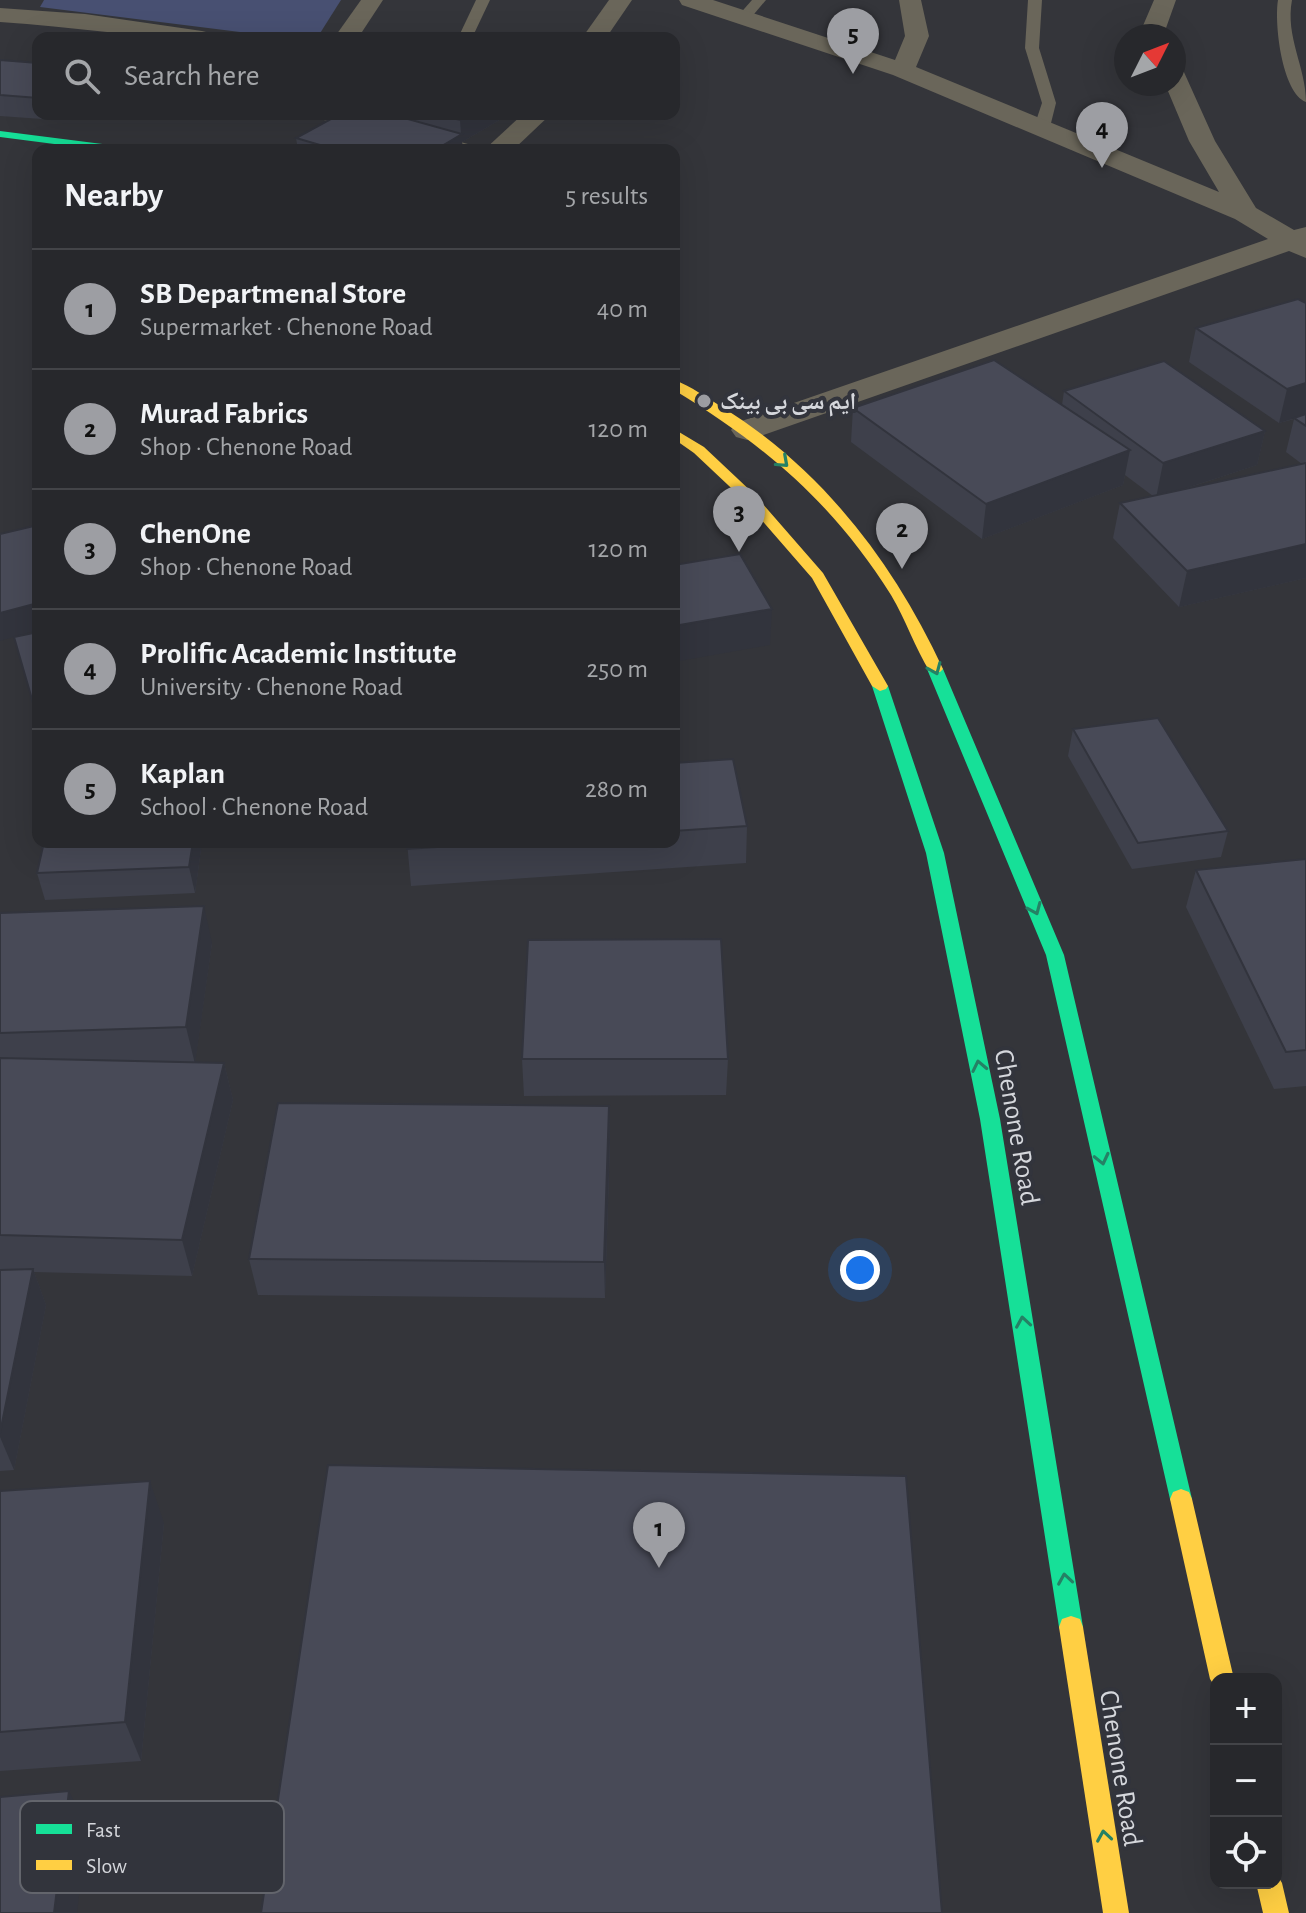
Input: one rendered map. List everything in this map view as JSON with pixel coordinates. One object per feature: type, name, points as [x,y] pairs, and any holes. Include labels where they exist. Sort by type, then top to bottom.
[{"type":"street","points":[[350,32],[372,0]]},
{"type":"street","points":[[598,32],[621,0]]},
{"type":"street","points":[[690,0],[752,8],[1245,213],[1300,241]]},
{"type":"street","points":[[902,70],[917,36],[910,0]]},
{"type":"street","points":[[1156,24],[1165,0]]},
{"type":"street","points":[[12,10],[161,32]]},
{"type":"street","points":[[1183,96],[1202,141],[1245,213]]},
{"type":"street","points":[[504,144],[531,120]]},
{"type":"street","points":[[0,134],[79,144]]},
{"type":"street","points":[[747,430],[1300,241]]},
{"type":"street","points":[[680,388],[747,430],[843,516],[883,568],[918,628],[1055,955],[1221,1673]]},
{"type":"street","name":"Chenone Road","points":[[680,437],[699,450],[750,498],[818,576],[878,680],[935,853],[990,1119],[1116,1913]]},
{"type":"street","points":[[1270,1889],[1276,1913]]},
{"type":"lane","points":[[468,32],[483,0]]},
{"type":"lane","points":[[1035,0],[1032,48],[1049,103],[1042,127]]},
{"type":"lane","points":[[1285,0],[1281,13],[1288,50],[1300,89],[1306,98]]},
{"type":"lane","points":[[350,120],[387,127]]},
{"type":"lane","points":[[416,135],[451,144]]},
{"type":"shaded area","points":[[44,0],[341,0],[321,32],[241,32],[40,7]]},
{"type":"building","points":[[0,60],[32,63],[32,98],[0,95]]},
{"type":"building","points":[[329,120],[412,120],[462,134],[445,144],[316,144],[296,138]]},
{"type":"building","points":[[1298,299],[1306,303],[1306,383],[1287,389],[1196,328]]},
{"type":"building","points":[[994,360],[1130,450],[986,504],[853,408]]},
{"type":"building","points":[[1164,361],[1265,431],[1163,463],[1064,391]]},
{"type":"building","points":[[1306,414],[1306,426],[1294,418]]},
{"type":"building","points":[[1306,463],[1306,544],[1187,571],[1120,503]]},
{"type":"building","points":[[32,526],[32,605],[0,613],[0,534]]},
{"type":"building","points":[[740,554],[772,609],[680,625],[680,564]]},
{"type":"building","points":[[32,633],[32,699],[14,637]]},
{"type":"building","points":[[1158,718],[1228,831],[1138,843],[1073,729]]},
{"type":"building","points":[[733,759],[747,826],[680,831],[680,763]]},
{"type":"building","points":[[43,848],[192,848],[189,867],[37,873]]},
{"type":"building","points":[[1306,859],[1306,1050],[1286,1052],[1196,870]]},
{"type":"building","points":[[204,906],[186,1027],[0,1033],[0,913]]},
{"type":"building","points":[[721,939],[728,1059],[522,1059],[528,940]]},
{"type":"building","points":[[0,1058],[224,1063],[182,1240],[0,1235]]},
{"type":"building","points":[[278,1103],[609,1106],[604,1262],[249,1259]]},
{"type":"building","points":[[33,1269],[0,1433],[0,1270]]},
{"type":"building","points":[[328,1465],[906,1476],[942,1913],[261,1913],[264,1893],[284,1893],[284,1801],[278,1801]]},
{"type":"building","points":[[150,1481],[125,1722],[0,1732],[0,1491]]},
{"type":"building","points":[[69,1791],[68,1801],[20,1801],[20,1893],[56,1893],[54,1913],[0,1913],[0,1797]]},
{"type":"traffic: fast","points":[[0,134],[79,144]]},
{"type":"traffic: fast","points":[[935,669],[1055,955],[1181,1499]]},
{"type":"traffic: fast","points":[[880,686],[935,853],[990,1119],[1071,1627]]},
{"type":"traffic: slow","points":[[680,388],[747,430],[778,454],[833,508],[858,537],[901,600],[935,669]]},
{"type":"traffic: slow","points":[[680,437],[699,450],[750,498],[818,576],[880,686]]},
{"type":"traffic: slow","points":[[1181,1499],[1221,1673]]},
{"type":"traffic: slow","points":[[1071,1627],[1116,1913]]},
{"type":"traffic: slow","points":[[1270,1889],[1276,1913]]},
{"type":"place","name":"Kaplan","points":[[853,74]]},
{"type":"place","name":"Prolific Academic Institute","points":[[1102,168]]},
{"type":"place","name":"ایم سی بی بینک","points":[[704,401]]},
{"type":"place","name":"ChenOne","points":[[739,552]]},
{"type":"place","name":"Murad Fabrics","points":[[902,569]]},
{"type":"place","name":"SB Departmenal Store","points":[[659,1568]]}]
